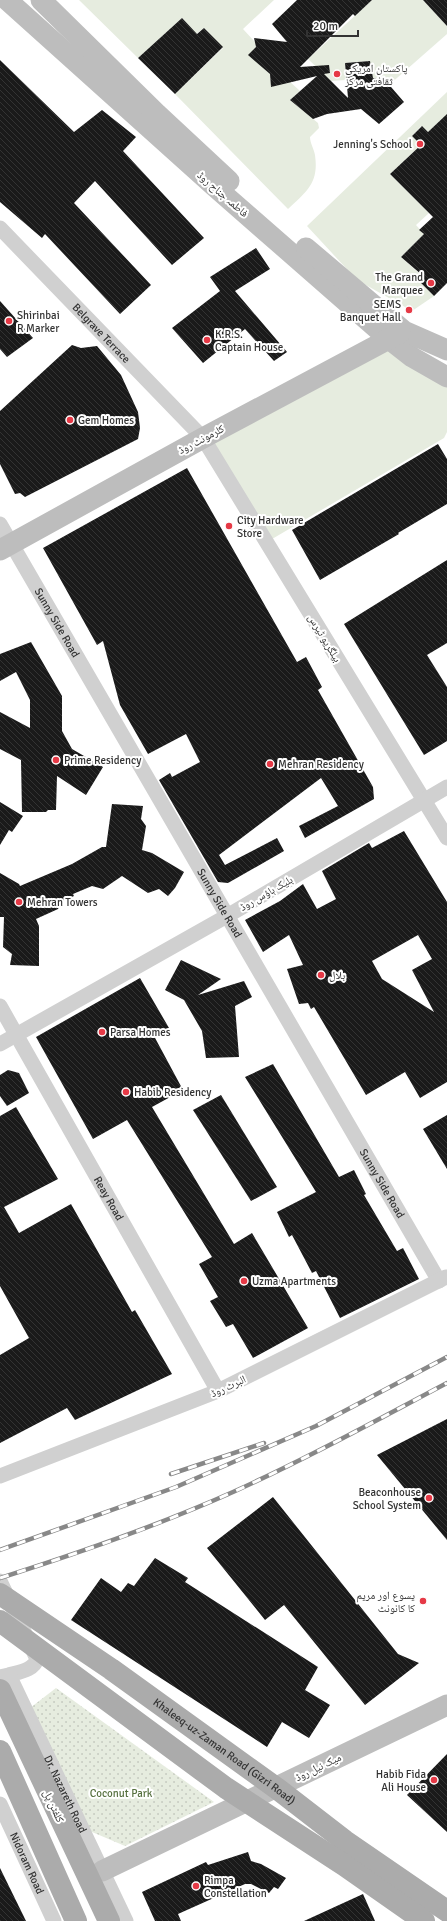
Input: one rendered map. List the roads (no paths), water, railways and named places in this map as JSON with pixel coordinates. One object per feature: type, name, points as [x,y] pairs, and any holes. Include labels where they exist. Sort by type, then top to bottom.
[{"type":"main road","name":"فاطمہ جناح روڈ","points":[[7,0],[214,186],[396,335],[447,350]]},
{"type":"main road","name":"فاطمہ جناح روڈ","points":[[41,0],[157,114],[396,335],[412,357],[447,377]]},
{"type":"main road","name":"کلرمونٹ روڈ","points":[[6,547],[203,438],[396,335]]},
{"type":"main road","name":"Khaleeq-uz-Zaman Road (Gizri Road)","points":[[0,1594],[118,1674],[279,1790],[345,1841],[447,1911]]},
{"type":"main road","points":[[0,1621],[226,1788],[344,1865],[424,1921]]},
{"type":"main road","name":"کلفٹن پل","points":[[3,1681],[108,1921]]},
{"type":"main road","name":"میک نیل روڈ","points":[[102,1871],[447,1705]]},
{"type":"main road","points":[[0,1751],[76,1921]]},
{"type":"street","name":"Belgrave Terrace","points":[[0,228],[203,438]]},
{"type":"street","name":"بیلگریو ٹیرس","points":[[203,438],[447,838]]},
{"type":"street","name":"Sunny Side Road","points":[[0,524],[6,547],[443,1279]]},
{"type":"street","name":"بلیک ہاؤس روڈ","points":[[0,1044],[227,916],[447,787]]},
{"type":"street","name":"Reay Road","points":[[0,1006],[218,1391]]},
{"type":"street","name":"البرٹ روڈ","points":[[0,1476],[218,1391],[443,1279]]},
{"type":"street","points":[[0,1581],[37,1659],[36,1664],[31,1668],[3,1681]]},
{"type":"street","name":"Dr. Nazareth Road","points":[[3,1681],[102,1871],[126,1921]]},
{"type":"street","name":"Nidoram Road","points":[[0,1804],[54,1921]]},
{"type":"railway","points":[[0,1550],[176,1487],[316,1426],[447,1357]]},
{"type":"railway","points":[[0,1578],[118,1538],[233,1492],[314,1453],[447,1383]]},
{"type":"railway","points":[[171,1474],[264,1443]]},
{"type":"place","name":"پاکستان امریکی ثقافتی مرکز","points":[[337,74]]},
{"type":"place","name":"Jenning's School","points":[[420,144]]},
{"type":"place","name":"The Grand Marquee","points":[[431,283]]},
{"type":"place","name":"SEMS Banquet Hall","points":[[409,310]]},
{"type":"place","name":"Shirinbai R Marker","points":[[9,321]]},
{"type":"place","name":"K.R.S. Captain House","points":[[207,340]]},
{"type":"place","name":"Gem Homes","points":[[70,420]]},
{"type":"place","name":"City Hardware Store","points":[[229,526]]},
{"type":"place","name":"Prime Residency","points":[[56,760]]},
{"type":"place","name":"Mehran Residency","points":[[270,764]]},
{"type":"place","name":"Mehran Towers","points":[[19,902]]},
{"type":"place","name":"بلال","points":[[321,975]]},
{"type":"place","name":"Parsa Homes","points":[[102,1032]]},
{"type":"place","name":"Habib Residency","points":[[126,1092]]},
{"type":"place","name":"Uzma Apartments","points":[[244,1281]]},
{"type":"place","name":"Beaconhouse School System","points":[[429,1498]]},
{"type":"place","name":"یسوع اور مریم کا کانونٹ","points":[[423,1601]]},
{"type":"place","name":"Habib Fida Ali House","points":[[434,1780]]},
{"type":"place","name":"Rimpa Constellation","points":[[196,1886]]},
{"type":"park label","name":"Coconut Park","points":[[121,1793]]}]
